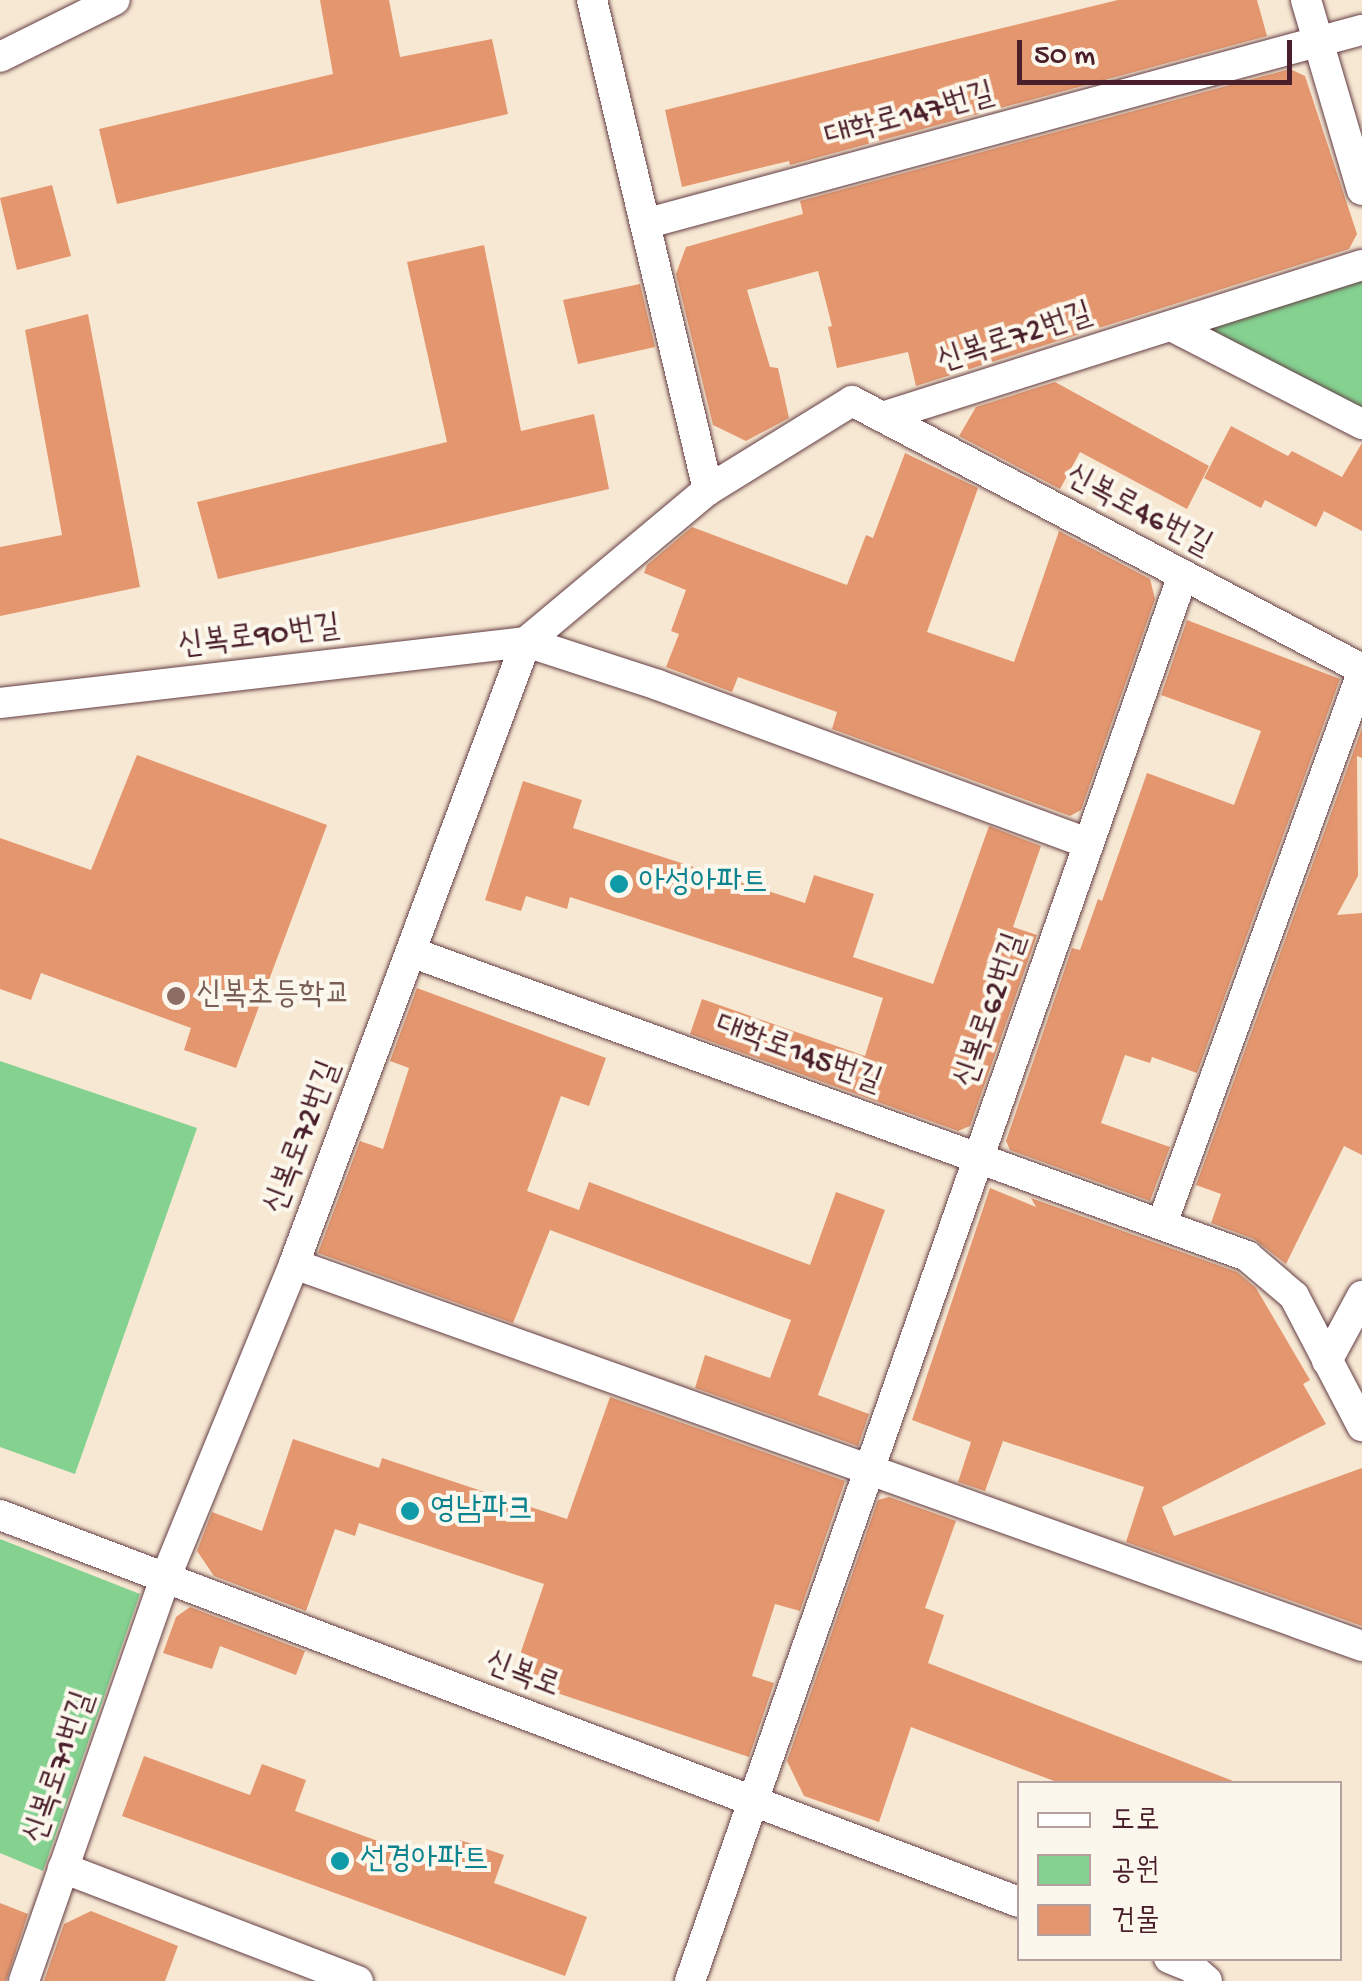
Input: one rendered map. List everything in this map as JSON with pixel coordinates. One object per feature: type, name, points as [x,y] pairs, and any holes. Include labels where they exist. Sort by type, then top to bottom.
[{"type":"street","points":[[0,57],[115,0]]},
{"type":"street","points":[[592,0],[648,223],[708,490]]},
{"type":"street","points":[[1306,0],[1316,45],[1362,190]]},
{"type":"street","name":"대학로147번길","points":[[648,223],[1362,30]]},
{"type":"street","name":"신복로72번길","points":[[165,1579],[294,1264],[526,642],[708,490],[852,402],[882,417],[1362,265]]},
{"type":"street","points":[[1171,326],[1362,424]]},
{"type":"street","name":"신복로46번길","points":[[882,417],[1362,671]]},
{"type":"street","name":"신복로62번길","points":[[690,1981],[1183,575]]},
{"type":"street","points":[[526,642],[658,685],[1088,843]]},
{"type":"street","name":"신복로90번길","points":[[0,703],[526,642]]},
{"type":"street","points":[[1162,1224],[1362,671]]},
{"type":"street","name":"대학로145번길","points":[[411,952],[1247,1256],[1294,1296],[1362,1426]]},
{"type":"street","name":"신복로72번길","points":[[294,1264],[869,1470]]},
{"type":"street","points":[[1327,1361],[1362,1296]]},
{"type":"street","points":[[869,1470],[1362,1646]]},
{"type":"street","name":"신복로","points":[[0,1515],[1017,1901]]},
{"type":"street","name":"신복로71번길","points":[[24,1981],[165,1579]]},
{"type":"street","points":[[64,1868],[358,1981]]},
{"type":"street","points":[[1176,1961],[1208,1981]]},
{"type":"green space","points":[[1362,281],[1362,409],[1208,328]]},
{"type":"green space","points":[[0,1061],[197,1128],[75,1474],[0,1447]]},
{"type":"green space","points":[[0,1539],[140,1594],[43,1871],[0,1853]]},
{"type":"building","points":[[320,0],[389,0],[400,57],[492,39],[508,114],[117,204],[99,129],[333,74]]},
{"type":"building","points":[[1118,0],[1257,0],[1267,36],[790,165],[789,161],[682,187],[665,110]]},
{"type":"building","points":[[1290,69],[1305,76],[1357,234],[1349,249],[916,386],[908,352],[837,368],[828,327],[832,326],[818,271],[747,290],[770,367],[778,368],[789,418],[746,441],[713,425],[676,274],[686,247],[803,214],[800,201]]},
{"type":"building","points":[[52,185],[71,256],[17,270],[0,198]]},
{"type":"building","points":[[484,245],[521,431],[594,414],[609,489],[218,579],[197,502],[447,442],[407,262]]},
{"type":"building","points":[[640,284],[655,347],[578,364],[563,300]]},
{"type":"building","points":[[88,314],[140,587],[0,616],[0,547],[62,535],[25,330]]},
{"type":"building","points":[[1055,382],[1209,466],[1187,509],[1080,452],[1060,489],[959,436],[976,407]]},
{"type":"building","points":[[1231,426],[1288,456],[1292,451],[1342,477],[1362,443],[1362,531],[1324,511],[1316,527],[1265,500],[1261,508],[1204,478]]},
{"type":"building","points":[[905,453],[978,488],[927,632],[1014,662],[1059,531],[1150,579],[1155,599],[1081,810],[1070,816],[832,729],[837,712],[738,677],[732,692],[666,667],[679,634],[671,631],[686,590],[644,573],[647,565],[692,527],[847,585],[866,535],[873,538]]},
{"type":"building","points":[[1187,620],[1340,679],[1197,1073],[1152,1057],[1150,1063],[1125,1055],[1101,1123],[1170,1147],[1150,1201],[1010,1150],[1006,1141],[1072,948],[1080,950],[1098,899],[1102,901],[1147,773],[1234,805],[1261,731],[1161,695]]},
{"type":"building","points":[[1362,728],[1362,758],[1357,756],[1358,876],[1337,915],[1362,913],[1362,1155],[1344,1146],[1286,1264],[1254,1239],[1211,1223],[1221,1194],[1196,1185]]},
{"type":"building","points":[[137,755],[327,825],[236,1068],[184,1050],[191,1028],[41,973],[31,1000],[0,989],[0,838],[91,870]]},
{"type":"building","points":[[523,781],[582,800],[573,828],[805,903],[814,875],[874,894],[853,957],[933,984],[989,826],[1041,846],[1013,927],[1037,935],[970,1126],[958,1131],[690,1034],[702,999],[865,1056],[883,998],[570,897],[567,909],[526,896],[521,911],[485,900]]},
{"type":"building","points":[[417,988],[606,1058],[589,1106],[561,1096],[527,1191],[579,1210],[589,1182],[810,1265],[836,1192],[885,1210],[818,1395],[869,1414],[858,1446],[695,1388],[705,1355],[770,1378],[791,1320],[550,1230],[513,1323],[318,1253],[360,1141],[383,1149],[409,1068],[390,1061]]},
{"type":"building","points":[[990,1188],[1036,1207],[1031,1198],[1237,1272],[1256,1288],[1310,1380],[1303,1384],[1326,1424],[1162,1507],[1174,1536],[1362,1468],[1362,1626],[1126,1542],[1144,1487],[1003,1441],[985,1491],[958,1482],[971,1442],[912,1420]]},
{"type":"building","points":[[610,1397],[845,1481],[800,1611],[775,1604],[752,1676],[774,1683],[749,1757],[512,1678],[544,1584],[359,1523],[355,1536],[335,1529],[306,1611],[214,1576],[197,1551],[212,1512],[262,1531],[293,1439],[379,1468],[382,1458],[567,1519]]},
{"type":"building","points":[[889,1497],[956,1521],[925,1608],[944,1615],[928,1663],[1233,1781],[1054,1781],[911,1727],[879,1822],[804,1796],[787,1761],[878,1500]]},
{"type":"building","points":[[190,1607],[305,1651],[296,1675],[220,1646],[212,1669],[163,1653],[176,1617]]},
{"type":"building","name":"선경아파트","points":[[144,1756],[250,1795],[262,1764],[306,1780],[295,1811],[450,1867],[460,1840],[504,1855],[494,1883],[587,1917],[565,1976],[122,1816]]},
{"type":"building","points":[[0,1903],[28,1914],[6,1981],[0,1981]]},
{"type":"building","points":[[91,1911],[178,1946],[165,1981],[44,1981],[64,1924]]},
{"type":"place","name":"아성아파트","points":[[619,884]]},
{"type":"place","name":"신복초등학교","points":[[176,996]]},
{"type":"place","name":"영남파크","points":[[410,1511]]},
{"type":"place","name":"선경아파트","points":[[340,1861]]}]
